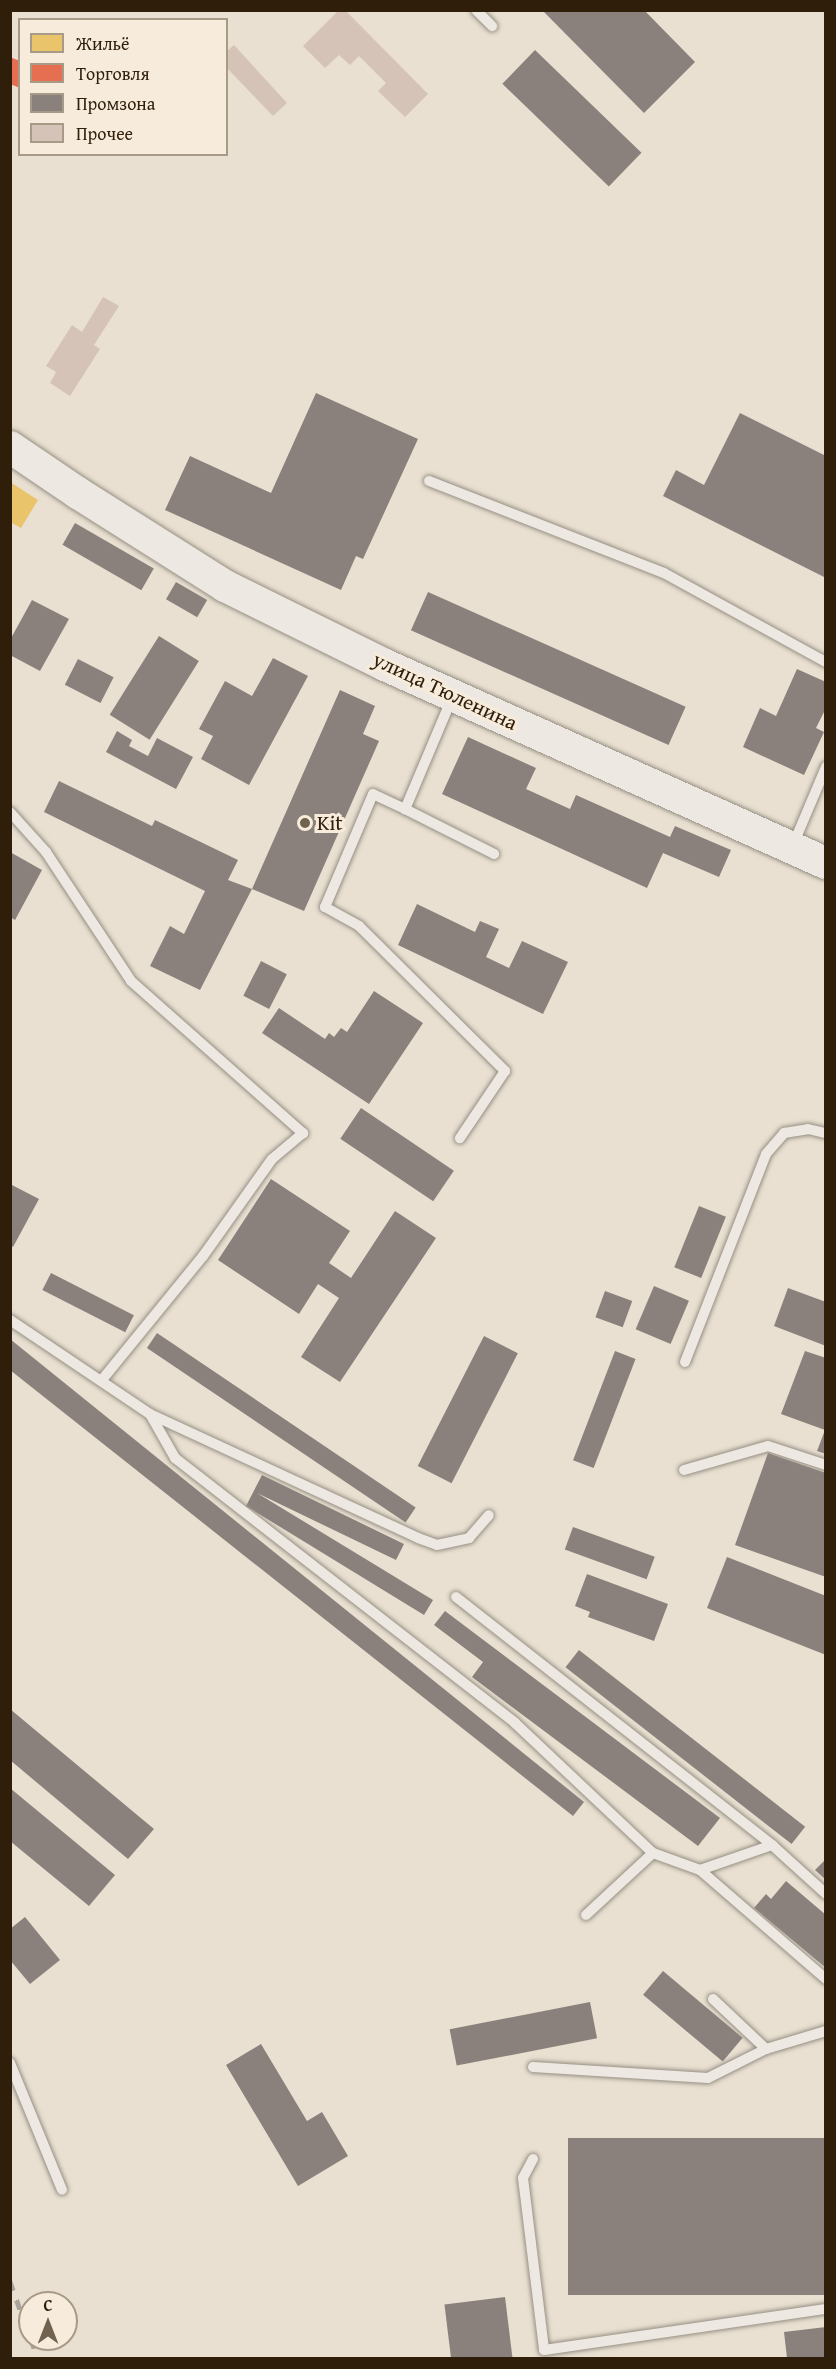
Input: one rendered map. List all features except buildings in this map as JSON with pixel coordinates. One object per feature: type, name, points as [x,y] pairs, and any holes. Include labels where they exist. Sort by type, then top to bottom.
[{"type":"main road","name":"улица Тюленина","points":[[10,447],[225,586],[453,695],[825,863]]},
{"type":"lane","points":[[476,10],[492,26]]},
{"type":"lane","points":[[429,481],[664,573],[825,662]]},
{"type":"lane","points":[[405,809],[453,695]]},
{"type":"lane","points":[[792,848],[825,767]]},
{"type":"lane","points":[[460,1138],[505,1071],[359,926],[325,907],[373,794],[494,854]]},
{"type":"lane","points":[[10,812],[46,852],[131,981],[303,1133],[272,1159],[203,1256],[101,1380]]},
{"type":"lane","points":[[685,1362],[766,1154],[784,1133],[808,1129],[825,1133]]},
{"type":"lane","points":[[10,1320],[150,1414],[438,1545],[469,1538],[489,1515]]},
{"type":"lane","points":[[150,1414],[175,1458],[515,1723],[653,1853],[700,1870],[825,1979]]},
{"type":"lane","points":[[684,1470],[768,1446],[825,1465]]},
{"type":"lane","points":[[456,1597],[772,1845],[825,1894]]},
{"type":"lane","points":[[700,1870],[772,1845]]},
{"type":"lane","points":[[586,1915],[653,1853]]},
{"type":"lane","points":[[713,1999],[766,2049]]},
{"type":"lane","points":[[533,2067],[708,2078],[766,2049],[825,2031]]},
{"type":"lane","points":[[10,2063],[62,2190]]},
{"type":"lane","points":[[533,2159],[523,2178],[544,2350],[825,2309]]},
{"type":"railway","points":[[10,2281],[18,2303]]},
{"type":"railway","points":[[35,2351],[38,2358]]},
{"type":"place","name":"Kit","points":[[305,823]]}]
